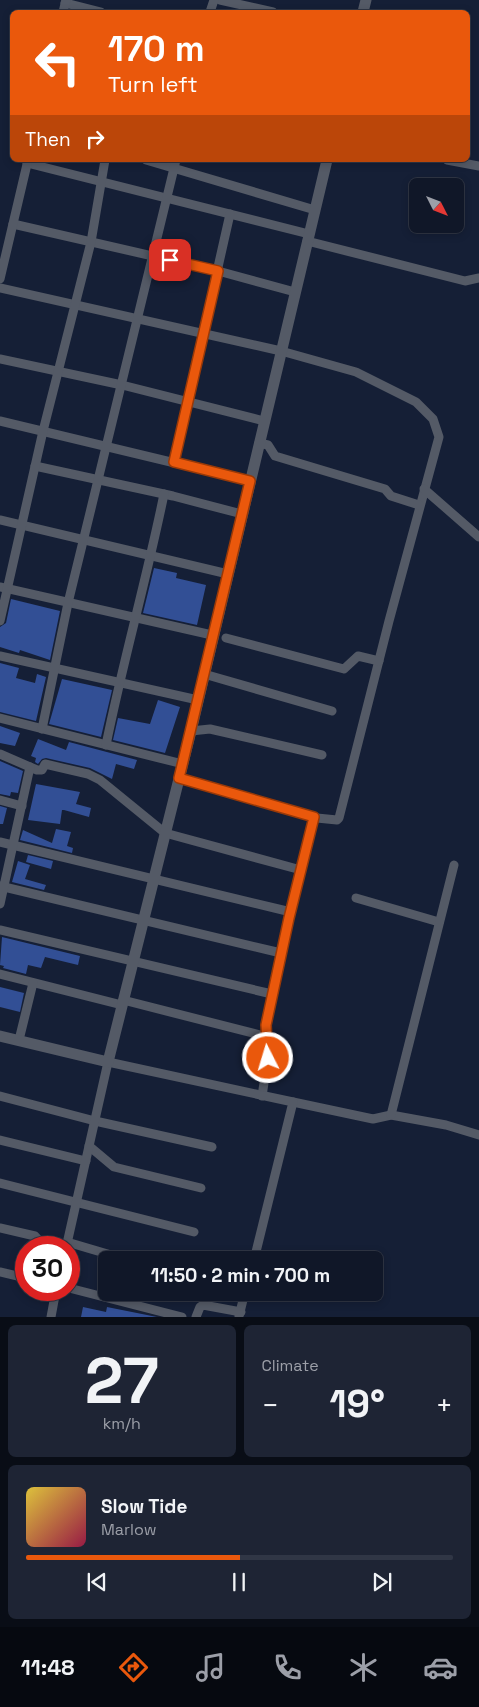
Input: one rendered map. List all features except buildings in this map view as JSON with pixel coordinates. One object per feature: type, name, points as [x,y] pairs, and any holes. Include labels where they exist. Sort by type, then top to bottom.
[{"type":"street","points":[[220,0],[264,10]]},
{"type":"street","points":[[66,1],[95,10]]},
{"type":"street","points":[[0,279],[3,251],[13,224],[28,162],[230,214],[308,238],[465,281],[479,278]]},
{"type":"street","points":[[0,621],[4,588],[22,526],[43,431],[91,242],[105,162]]},
{"type":"street","points":[[161,162],[176,164],[315,210]]},
{"type":"street","points":[[69,1236],[122,1002],[191,731],[212,635],[327,162]]},
{"type":"street","points":[[458,162],[479,166]]},
{"type":"street","points":[[42,729],[68,603],[176,164]]},
{"type":"street","points":[[174,462],[230,214]]},
{"type":"street","points":[[13,224],[218,271],[295,292]]},
{"type":"street","points":[[0,288],[281,352],[356,372],[416,402],[432,418],[439,438],[424,489],[339,818],[337,820],[314,817],[179,778]]},
{"type":"street","points":[[0,359],[122,385],[264,421]]},
{"type":"street","points":[[0,421],[250,481]]},
{"type":"street","points":[[259,443],[268,445],[275,456],[386,489],[391,496],[420,505]]},
{"type":"street","points":[[36,466],[164,494],[242,514]]},
{"type":"street","points":[[424,489],[479,538]]},
{"type":"street","points":[[106,745],[118,682],[152,556],[164,494]]},
{"type":"street","points":[[0,520],[228,574]]},
{"type":"street","points":[[4,588],[212,635]]},
{"type":"street","points":[[226,638],[344,668],[358,656],[379,662]]},
{"type":"street","points":[[0,656],[198,700]]},
{"type":"street","points":[[204,674],[332,710]]},
{"type":"street","points":[[0,718],[182,764]]},
{"type":"street","points":[[191,731],[210,729],[322,755]]},
{"type":"street","points":[[0,754],[37,770],[42,770],[45,764],[88,774],[100,780],[165,833],[301,870]]},
{"type":"street","points":[[0,904],[2,886],[14,845],[30,767]]},
{"type":"street","points":[[0,800],[22,806]]},
{"type":"street","points":[[262,1096],[268,1058],[266,1025],[290,912],[314,817]]},
{"type":"street","points":[[0,842],[290,912]]},
{"type":"street","points":[[391,1115],[454,865]]},
{"type":"street","points":[[2,886],[282,953]]},
{"type":"street","points":[[356,898],[439,922]]},
{"type":"street","points":[[0,930],[272,994]]},
{"type":"street","points":[[0,974],[268,1037]]},
{"type":"street","points":[[18,1040],[34,983]]},
{"type":"street","points":[[0,1036],[108,1062],[372,1119],[391,1115],[446,1125],[479,1136]]},
{"type":"street","points":[[0,1096],[95,1121],[212,1147]]},
{"type":"street","points":[[256,1251],[293,1102]]},
{"type":"street","points":[[0,1140],[86,1161]]},
{"type":"street","points":[[89,1146],[114,1167],[201,1188]]},
{"type":"street","points":[[0,1184],[194,1232]]},
{"type":"street","points":[[0,1228],[35,1236]]},
{"type":"street","points":[[80,1248],[98,1253]]},
{"type":"street","points":[[0,1272],[15,1275]]},
{"type":"street","points":[[80,1291],[182,1317]]},
{"type":"street","points":[[50,1317],[54,1301]]},
{"type":"street","points":[[196,1317],[200,1307],[203,1305],[240,1315],[244,1301]]},
{"type":"route","points":[[170,260],[218,271],[174,462],[250,481],[179,778],[314,817],[289,918],[266,1025],[268,1058]]}]
